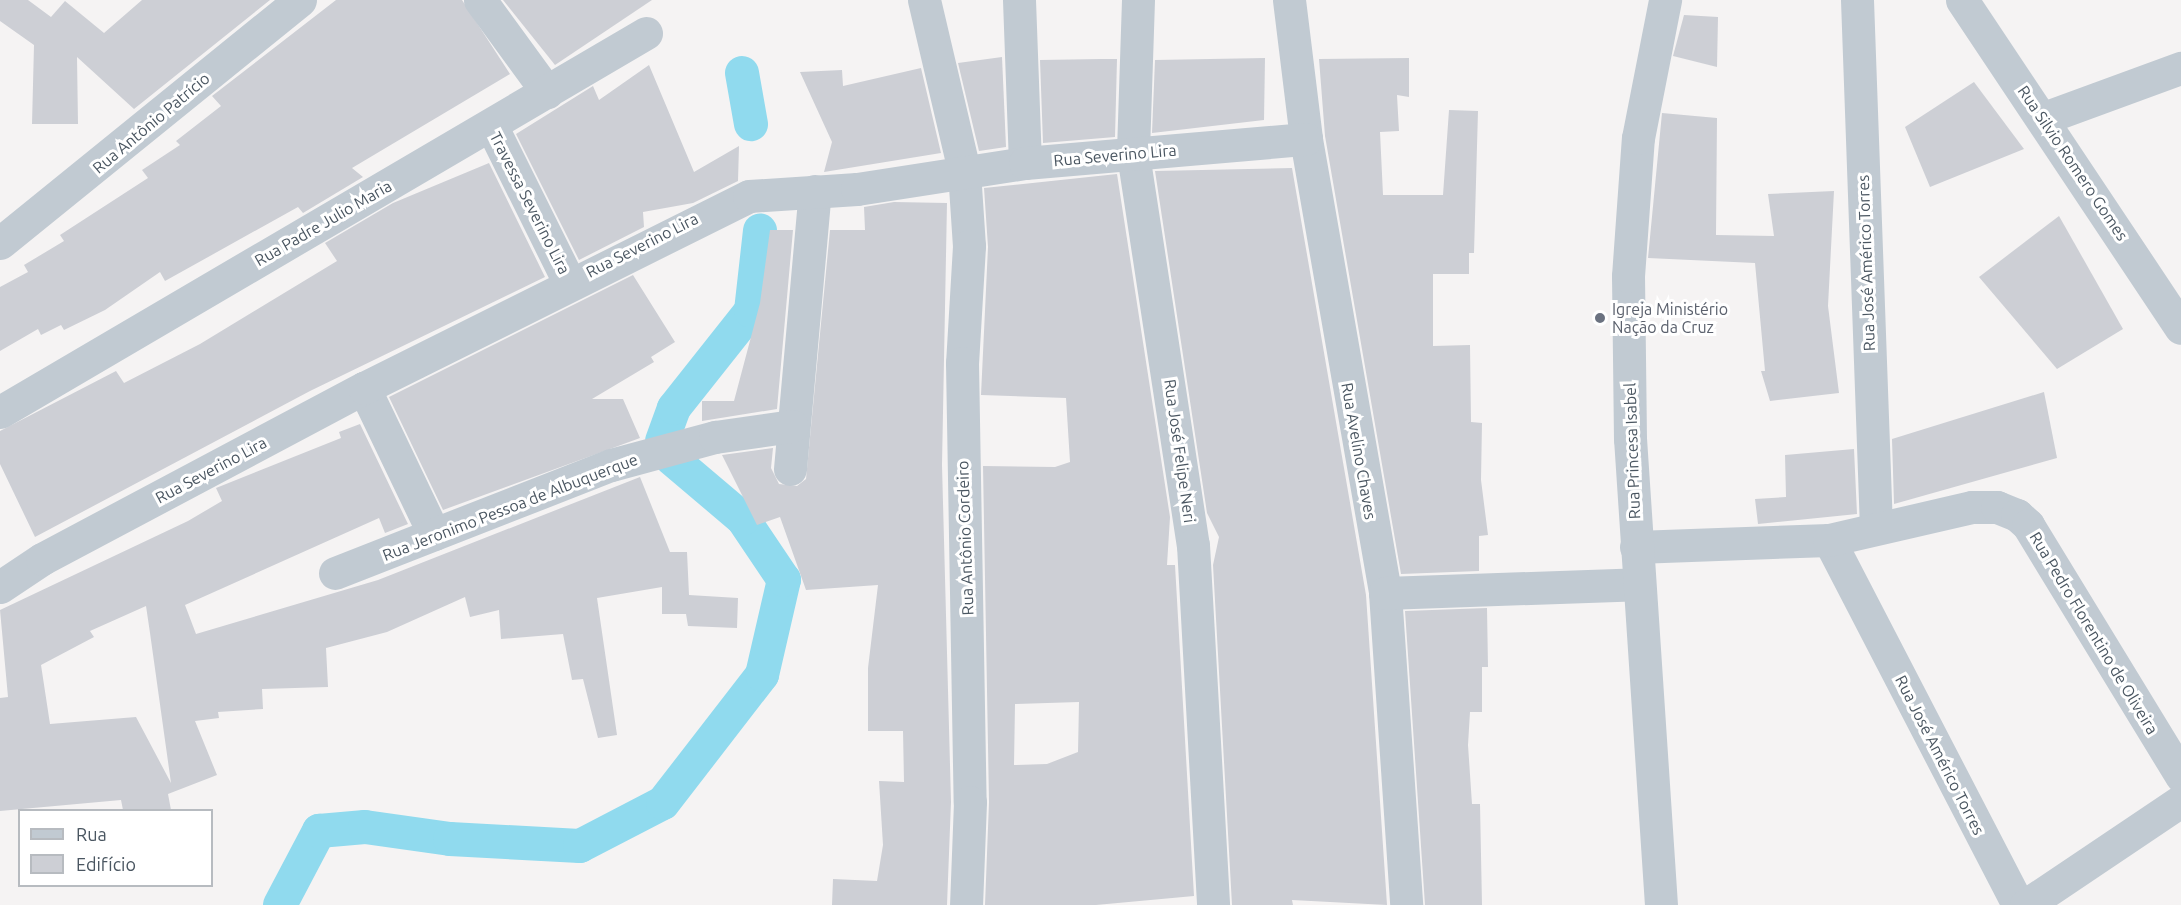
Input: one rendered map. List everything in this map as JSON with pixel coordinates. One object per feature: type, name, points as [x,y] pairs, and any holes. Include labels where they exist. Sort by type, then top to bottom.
[{"type":"street","name":"Rua Antônio Patrício","points":[[0,243],[300,0]]},
{"type":"street","points":[[480,0],[547,92]]},
{"type":"street","name":"Rua Antônio Cordeiro","points":[[924,0],[964,171],[969,246],[962,363],[970,802],[966,905]]},
{"type":"street","points":[[1019,0],[1025,163]]},
{"type":"street","name":"Rua José Felipe Neri","points":[[1137,0],[1133,154],[1193,545],[1213,905]]},
{"type":"street","name":"Rua Avelino Chaves","points":[[1289,0],[1306,139],[1385,594],[1406,905]]},
{"type":"street","name":"Rua Princesa Isabel","points":[[1661,905],[1636,547],[1628,276],[1638,138],[1665,0]]},
{"type":"street","name":"Rua José Américo Torres","points":[[1857,0],[1876,527]]},
{"type":"street","name":"Rua Silvio Romero Gomes","points":[[1962,0],[2044,118],[2181,328]]},
{"type":"street","name":"Rua Padre Julio Maria","points":[[0,412],[646,33]]},
{"type":"street","points":[[2044,118],[2181,68]]},
{"type":"street","name":"Travessa Severino Lira","points":[[491,125],[569,282]]},
{"type":"street","name":"Rua Severino Lira","points":[[0,587],[42,559],[364,388],[715,209],[749,196],[815,191],[1025,163],[1306,139]]},
{"type":"street","points":[[790,469],[792,426],[815,191]]},
{"type":"street","points":[[364,388],[434,534]]},
{"type":"street","name":"Rua Jeronimo Pessoa de Albuquerque","points":[[335,573],[611,465],[715,437],[792,426]]},
{"type":"street","name":"Rua Pedro Florentino de Oliveira","points":[[1636,547],[1829,540],[1876,527],[1972,507],[1997,507],[2017,515],[2028,525],[2181,776]]},
{"type":"street","name":"Rua José Américo Torres","points":[[1829,540],[2018,905]]},
{"type":"street","points":[[0,555],[42,559]]},
{"type":"street","points":[[1385,594],[1638,584]]},
{"type":"street","points":[[2026,905],[2181,801]]},
{"type":"building","points":[[0,0],[28,0],[51,17],[65,1],[104,33],[142,0],[270,0],[134,109],[77,57],[78,124],[32,124],[34,45],[0,21]]},
{"type":"building","points":[[336,0],[462,0],[510,74],[352,168],[363,177],[303,213],[298,207],[165,281],[160,272],[105,310],[64,330],[61,325],[41,335],[38,329],[0,351],[0,287],[28,272],[24,265],[64,241],[60,235],[148,178],[142,170],[180,145],[176,141],[221,106],[212,96]]},
{"type":"building","points":[[503,0],[652,0],[555,65]]},
{"type":"building","points":[[1684,15],[1718,17],[1717,67],[1673,56]]},
{"type":"building","points":[[1002,57],[1006,147],[979,151],[958,63]]},
{"type":"building","points":[[1265,58],[1264,120],[1152,133],[1155,60]]},
{"type":"building","points":[[1409,58],[1409,97],[1397,95],[1399,131],[1380,132],[1383,195],[1443,195],[1449,110],[1478,111],[1474,253],[1469,253],[1469,274],[1433,274],[1433,346],[1470,345],[1471,422],[1482,423],[1481,480],[1488,535],[1479,536],[1479,571],[1401,574],[1325,136],[1319,59]]},
{"type":"building","points":[[1117,59],[1115,137],[1043,143],[1040,60]]},
{"type":"building","points":[[649,65],[694,172],[739,146],[738,181],[693,203],[643,212],[644,227],[579,260],[516,134],[593,86],[599,100]]},
{"type":"building","points":[[921,68],[941,153],[824,172],[832,142],[800,72],[842,70],[843,86]]},
{"type":"building","points":[[1974,82],[2024,149],[1930,187],[1905,127]]},
{"type":"building","points":[[1662,113],[1717,118],[1716,235],[1774,236],[1768,194],[1834,191],[1828,306],[1839,393],[1770,401],[1761,371],[1765,371],[1755,263],[1648,258]]},
{"type":"building","points":[[489,163],[545,277],[310,391],[35,537],[0,464],[0,431],[116,371],[124,383],[200,344],[337,261],[325,243],[393,203]]},
{"type":"building","points":[[1292,168],[1366,595],[1387,905],[1292,900],[1293,905],[1232,905],[1213,565],[1219,537],[1207,513],[1155,171]]},
{"type":"building","points":[[1117,174],[1170,517],[1167,565],[1175,565],[1194,896],[1096,905],[985,905],[989,802],[983,466],[1055,467],[1070,462],[1066,398],[981,395],[988,247],[984,188]],"holes":[[[1079,702],[1078,752],[1047,764],[1014,765],[1015,704]]]},
{"type":"building","points":[[894,202],[947,203],[942,465],[951,802],[947,905],[832,905],[833,879],[877,881],[883,845],[879,781],[904,782],[903,731],[868,731],[868,668],[878,585],[806,590],[780,517],[757,525],[722,455],[773,448],[771,468],[779,484],[797,486],[806,479],[830,230],[865,230],[864,207]]},
{"type":"building","points":[[2059,216],[2123,329],[2057,369],[1979,277]]},
{"type":"building","points":[[770,230],[793,230],[777,409],[702,421],[702,401],[734,401],[760,303]]},
{"type":"building","points":[[633,275],[675,342],[651,357],[654,362],[592,399],[623,399],[640,438],[443,510],[389,397]]},
{"type":"building","points":[[2044,392],[2057,458],[1894,504],[1892,439]]},
{"type":"building","points":[[360,424],[408,524],[385,533],[379,518],[185,605],[196,634],[378,580],[640,477],[670,552],[687,552],[689,595],[738,598],[737,628],[688,626],[686,614],[662,614],[662,587],[597,598],[617,735],[598,738],[583,679],[572,680],[563,634],[501,639],[499,610],[470,617],[465,597],[387,632],[326,648],[328,687],[262,689],[263,709],[218,712],[219,718],[195,721],[217,775],[168,794],[171,809],[123,809],[121,800],[0,811],[0,698],[8,697],[0,610],[188,521],[222,501],[216,488],[341,438],[339,432]],"holes":[[[146,606],[171,783],[136,717],[50,724],[41,665],[94,637],[90,631]]]},
{"type":"building","points":[[1854,449],[1857,514],[1758,524],[1755,499],[1786,497],[1785,455]]},
{"type":"building","points":[[1487,608],[1488,667],[1482,667],[1482,712],[1470,712],[1468,745],[1472,804],[1480,804],[1482,905],[1425,905],[1405,611]]},
{"type":"waterway","points":[[742,73],[751,124]]},
{"type":"waterway","points":[[662,441],[674,408],[751,311],[760,231]]},
{"type":"waterway","points":[[280,905],[319,831],[365,827],[450,839],[580,846],[663,803],[762,675],[784,580],[743,519],[671,458]]},
{"type":"place","name":"Igreja Ministério Nação da Cruz","points":[[1600,318]]}]
